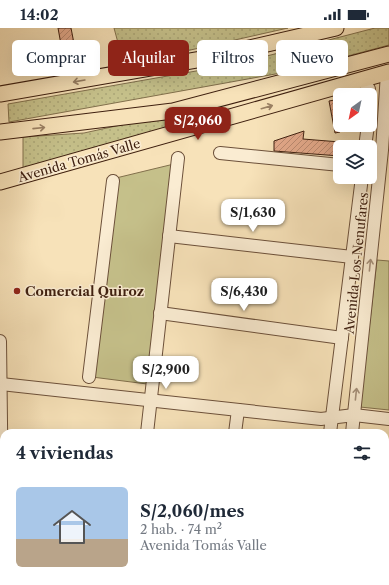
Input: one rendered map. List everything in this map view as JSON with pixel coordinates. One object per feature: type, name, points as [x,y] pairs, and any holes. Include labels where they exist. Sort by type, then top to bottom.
[{"type":"main road","points":[[0,94],[194,61],[336,28]]},
{"type":"main road","name":"Avenida Tomás Valle","points":[[0,132],[173,111],[389,54]]},
{"type":"main road","name":"Avenida Tomás Valle","points":[[0,182],[388,72]]},
{"type":"street","name":"Avenida Los Nenufares","points":[[352,429],[385,151],[388,72]]},
{"type":"street","points":[[362,79],[368,88]]},
{"type":"street","points":[[220,153],[333,164]]},
{"type":"street","points":[[147,429],[178,158]]},
{"type":"street","points":[[89,377],[113,181]]},
{"type":"street","name":"Avenida Los Nenufares","points":[[331,429],[361,184]]},
{"type":"street","points":[[169,236],[352,257]]},
{"type":"street","points":[[160,313],[342,338]]},
{"type":"street","points":[[0,341],[2,429]]},
{"type":"street","points":[[1,384],[321,419],[354,415],[389,419]]},
{"type":"street","points":[[236,429],[238,410]]},
{"type":"shaded area","points":[[114,28],[288,28],[235,40],[197,40],[197,49],[189,50],[189,40],[117,40]]},
{"type":"shaded area","points":[[375,28],[389,28],[389,45],[348,56],[348,40],[329,40]]},
{"type":"shaded area","points":[[276,54],[276,74],[268,75],[268,56]]},
{"type":"shaded area","points":[[197,71],[197,76],[264,76],[9,122],[8,104],[168,76],[189,76],[189,72]]},
{"type":"shaded area","points":[[194,109],[197,119],[23,170],[23,137],[84,133]]},
{"type":"shaded area","points":[[174,164],[147,384],[92,377],[116,178]]},
{"type":"shaded area","points":[[377,260],[389,261],[389,410],[360,407]]},
{"type":"building","points":[[58,28],[71,28],[73,40],[60,40]]},
{"type":"building","points":[[333,100],[333,122],[329,101]]},
{"type":"building","points":[[304,131],[303,139],[333,141],[333,155],[274,151],[274,141]]},
{"type":"place","name":"Comercial Quiroz","points":[[17,291]]}]
